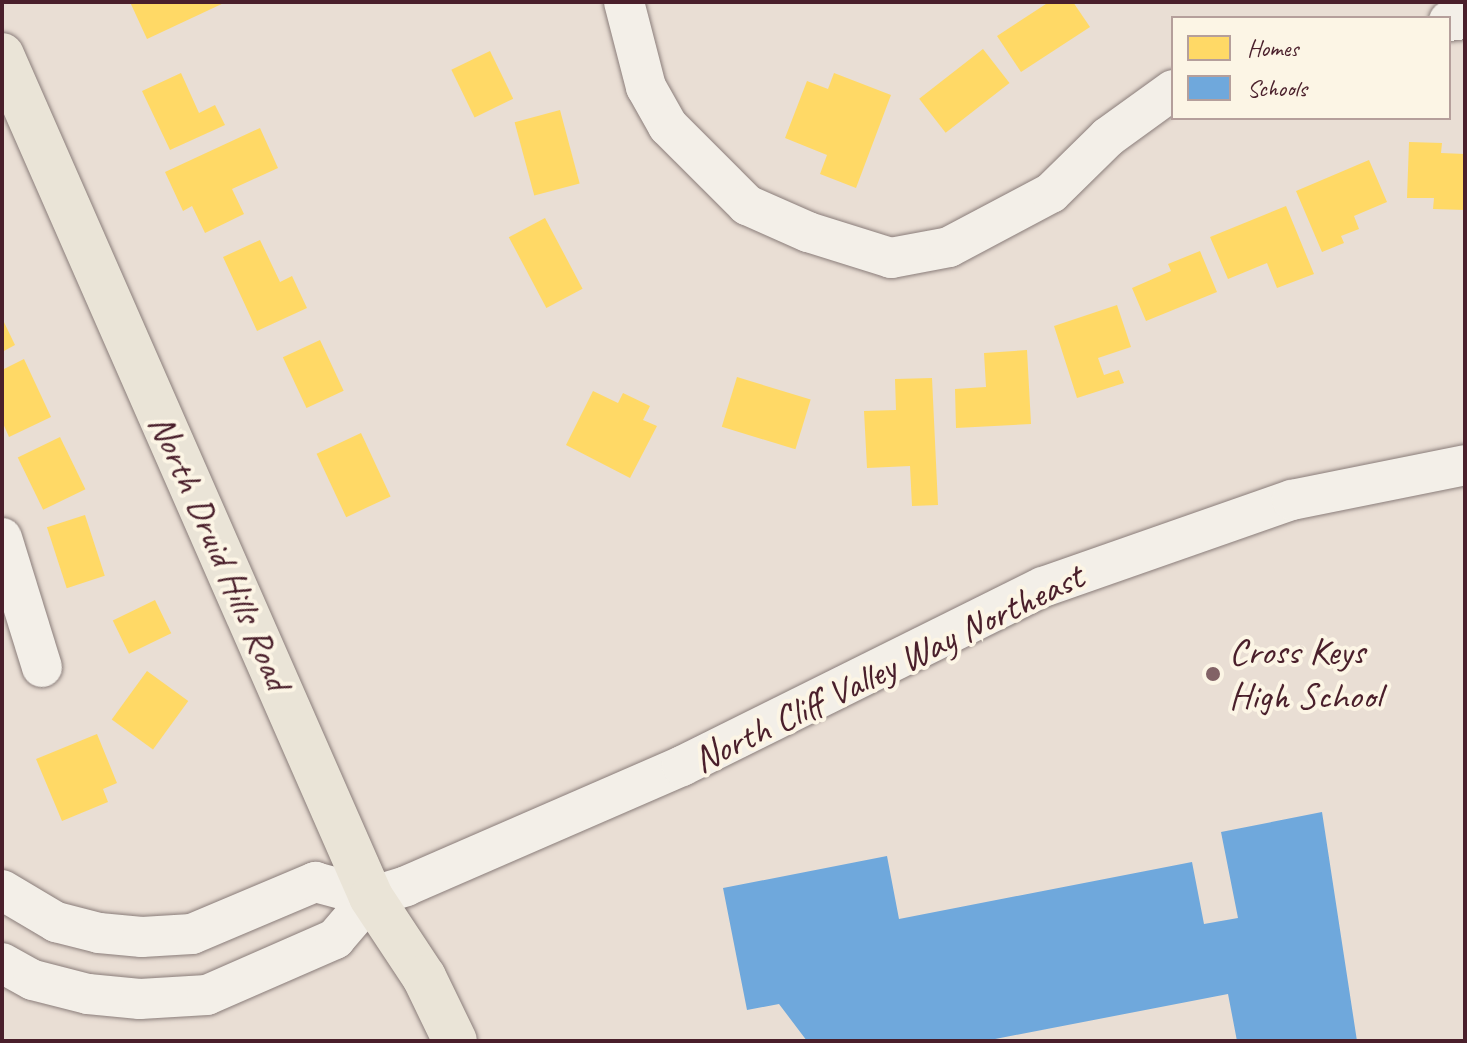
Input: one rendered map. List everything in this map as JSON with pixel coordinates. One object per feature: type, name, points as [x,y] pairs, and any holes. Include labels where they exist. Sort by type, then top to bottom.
[{"type":"main road","name":"North Druid Hills Road","points":[[2,55],[371,897],[424,977],[455,1041]]},
{"type":"street","points":[[624,2],[646,87],[668,126],[747,205],[808,232],[891,258],[949,247],[1051,193],[1108,137],[1171,91]]},
{"type":"street","name":"North Cliff Valley Way Northeast","points":[[371,897],[406,886],[682,766],[1043,587],[1292,500],[1465,465]]},
{"type":"street","points":[[2,538],[42,667]]},
{"type":"street","points":[[2,890],[56,922],[99,933],[142,937],[192,934],[315,882],[371,897],[335,939],[207,995],[140,999],[88,994],[33,980],[2,963]]},
{"type":"building: Homes","points":[[130,2],[226,2],[147,39]]},
{"type":"building: Homes","points":[[1049,2],[1073,2],[1090,27],[1021,72],[997,36]]},
{"type":"building: Homes","points":[[983,49],[1009,83],[946,133],[919,99]]},
{"type":"building: Homes","points":[[490,51],[513,99],[475,117],[451,70]]},
{"type":"building: Homes","points":[[181,73],[199,113],[215,105],[225,125],[170,150],[142,91]]},
{"type":"building: Homes","points":[[834,73],[891,95],[856,188],[820,174],[827,155],[785,138],[807,81],[828,89]]},
{"type":"building: Homes","points":[[560,110],[580,183],[534,196],[515,122]]},
{"type":"building: Homes","points":[[260,128],[278,168],[232,189],[244,214],[205,233],[192,206],[183,211],[165,172]]},
{"type":"building: Homes","points":[[1409,142],[1442,143],[1441,153],[1465,154],[1465,210],[1433,209],[1434,198],[1407,198]]},
{"type":"building: Homes","points":[[1369,160],[1387,202],[1354,216],[1359,229],[1341,236],[1344,243],[1322,252],[1296,191]]},
{"type":"building: Homes","points":[[1286,206],[1314,274],[1277,288],[1267,263],[1228,279],[1210,237]]},
{"type":"building: Homes","points":[[545,218],[583,289],[546,308],[509,237]]},
{"type":"building: Homes","points":[[260,240],[280,282],[292,276],[307,308],[257,331],[223,257]]},
{"type":"building: Homes","points":[[1200,251],[1217,292],[1146,321],[1132,288],[1171,271],[1168,264]]},
{"type":"building: Homes","points":[[1117,305],[1131,347],[1098,358],[1104,375],[1119,370],[1124,383],[1077,398],[1054,326]]},
{"type":"building: Homes","points":[[2,318],[15,345],[2,352]]},
{"type":"building: Homes","points":[[320,340],[344,391],[307,408],[283,357]]},
{"type":"building: Homes","points":[[1027,350],[1031,424],[956,428],[955,389],[986,387],[984,353]]},
{"type":"building: Homes","points":[[24,359],[51,417],[9,437],[2,421],[2,370]]},
{"type":"building: Homes","points":[[737,377],[811,400],[795,449],[722,427]]},
{"type":"building: Homes","points":[[932,378],[938,505],[912,506],[910,466],[867,468],[864,411],[896,410],[895,379]]},
{"type":"building: Homes","points":[[593,391],[618,403],[623,393],[650,406],[643,420],[657,426],[630,478],[566,445]]},
{"type":"building: Homes","points":[[361,433],[391,496],[346,517],[317,454]]},
{"type":"building: Homes","points":[[60,437],[85,489],[43,510],[18,458]]},
{"type":"building: Homes","points":[[85,515],[105,576],[67,588],[47,527]]},
{"type":"building: Homes","points":[[155,600],[171,633],[129,654],[113,621]]},
{"type":"building: Homes","points":[[147,671],[188,701],[153,750],[112,720]]},
{"type":"building: Homes","points":[[97,734],[117,783],[103,789],[108,802],[62,821],[36,759]]},
{"type":"building: Schools","points":[[1322,812],[1357,1041],[1237,1041],[1228,994],[985,1041],[807,1041],[779,1004],[747,1010],[723,888],[887,856],[899,919],[1192,862],[1204,924],[1238,918],[1221,832]]},
{"type":"place","name":"Cross Keys High School","points":[[1213,674]]}]
